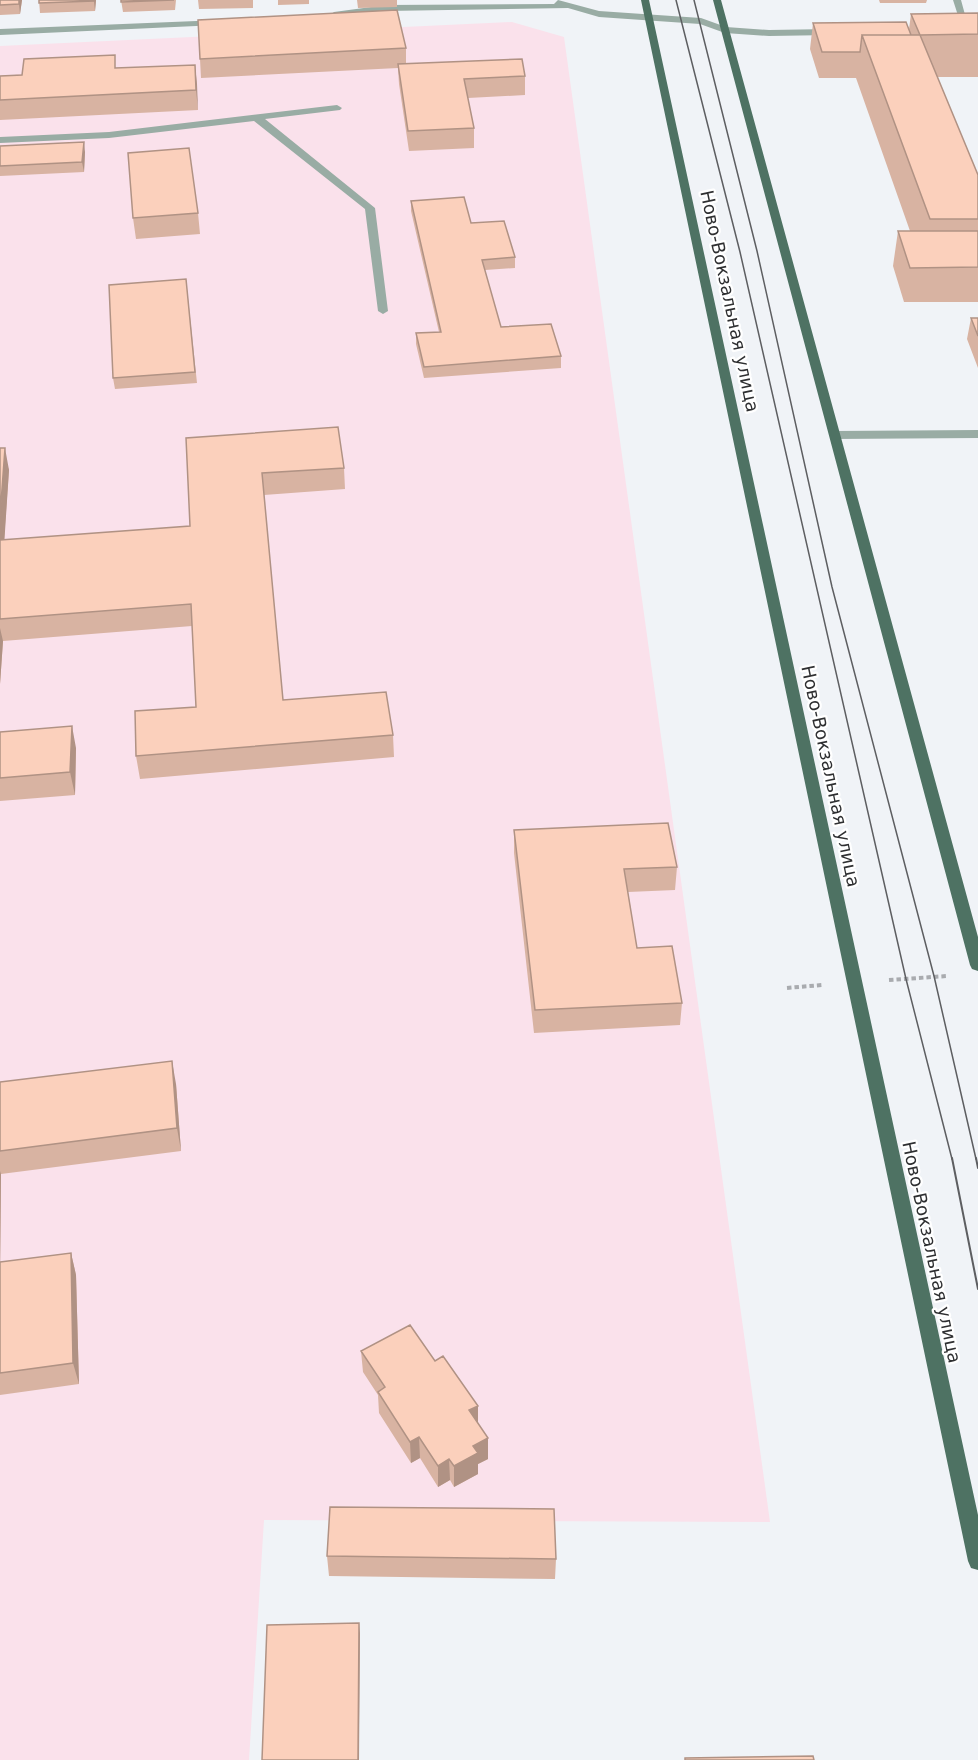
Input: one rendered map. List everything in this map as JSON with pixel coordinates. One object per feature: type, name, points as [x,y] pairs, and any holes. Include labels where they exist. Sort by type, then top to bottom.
[{"type":"main road","name":"Ново-Вокзальная улица","points":[[645,0],[978,1561]]},
{"type":"main road","points":[[717,0],[978,962]]},
{"type":"street","points":[[545,0],[599,14],[701,21],[725,30],[769,33],[839,32]]},
{"type":"street","points":[[957,0],[968,32]]},
{"type":"street","points":[[327,16],[386,8],[568,6]]},
{"type":"street","points":[[0,32],[233,21]]},
{"type":"street","points":[[956,32],[978,32]]},
{"type":"street","points":[[0,140],[109,135],[338,108]]},
{"type":"street","points":[[257,118],[370,208],[383,311]]},
{"type":"street","points":[[835,435],[978,434]]},
{"type":"shaded area","points":[[512,22],[564,37],[770,1522],[264,1520],[249,1760],[0,1760],[0,46]]},
{"type":"building","points":[[0,0],[19,0],[19,4],[0,5]]},
{"type":"building","points":[[39,0],[94,0],[94,1],[39,3]]},
{"type":"building","points":[[121,0],[174,0],[121,2]]},
{"type":"building","points":[[397,10],[406,48],[200,59],[198,20]]},
{"type":"building","points":[[978,13],[978,34],[920,35],[911,14]]},
{"type":"building","points":[[906,22],[911,35],[862,35],[860,52],[822,52],[813,23]]},
{"type":"building","points":[[862,35],[920,35],[978,175],[978,219],[930,219]]},
{"type":"building","points":[[115,55],[115,68],[195,65],[196,90],[0,100],[0,76],[22,75],[24,59]]},
{"type":"building","points":[[522,59],[525,76],[464,79],[474,128],[408,131],[398,64]]},
{"type":"building","points":[[84,142],[82,162],[0,166],[0,146]]},
{"type":"building","points":[[189,148],[198,213],[133,218],[128,153]]},
{"type":"building","points":[[464,197],[471,223],[504,221],[515,257],[482,260],[501,327],[551,324],[561,356],[424,367],[416,333],[441,332],[411,201]]},
{"type":"building","points":[[898,231],[978,231],[978,267],[910,268]]},
{"type":"building","points":[[186,279],[195,372],[113,378],[109,285]]},
{"type":"building","points":[[971,318],[978,318],[978,336]]},
{"type":"building","points":[[338,427],[344,468],[262,473],[283,700],[386,692],[393,735],[136,756],[135,711],[196,707],[191,604],[0,619],[0,540],[190,526],[186,438]]},
{"type":"building","points":[[0,448],[5,448],[0,517]]},
{"type":"building","points":[[72,726],[70,772],[0,778],[0,732]]},
{"type":"building","points":[[668,823],[677,867],[624,869],[637,948],[672,946],[682,1003],[535,1010],[514,830]]},
{"type":"building","points":[[172,1061],[177,1128],[0,1151],[0,1082]]},
{"type":"building","points":[[71,1253],[73,1363],[0,1373],[0,1262]]},
{"type":"building","points":[[410,1325],[435,1361],[443,1356],[478,1406],[469,1410],[488,1438],[473,1446],[478,1453],[454,1466],[449,1459],[438,1466],[419,1437],[410,1442],[378,1392],[385,1387],[361,1351]]},
{"type":"building","points":[[330,1507],[554,1509],[556,1559],[327,1556]]},
{"type":"building","points":[[359,1623],[358,1760],[262,1760],[267,1625]]},
{"type":"building","points":[[813,1756],[814,1760],[685,1760],[685,1758]]},
{"type":"tram line","points":[[676,0],[740,252],[906,979],[952,1159]]},
{"type":"tram line","points":[[694,0],[757,251],[832,587],[934,976],[976,1159]]},
{"type":"tram line","points":[[952,1158],[978,1289]]},
{"type":"tram line","points":[[976,1158],[978,1168]]}]
